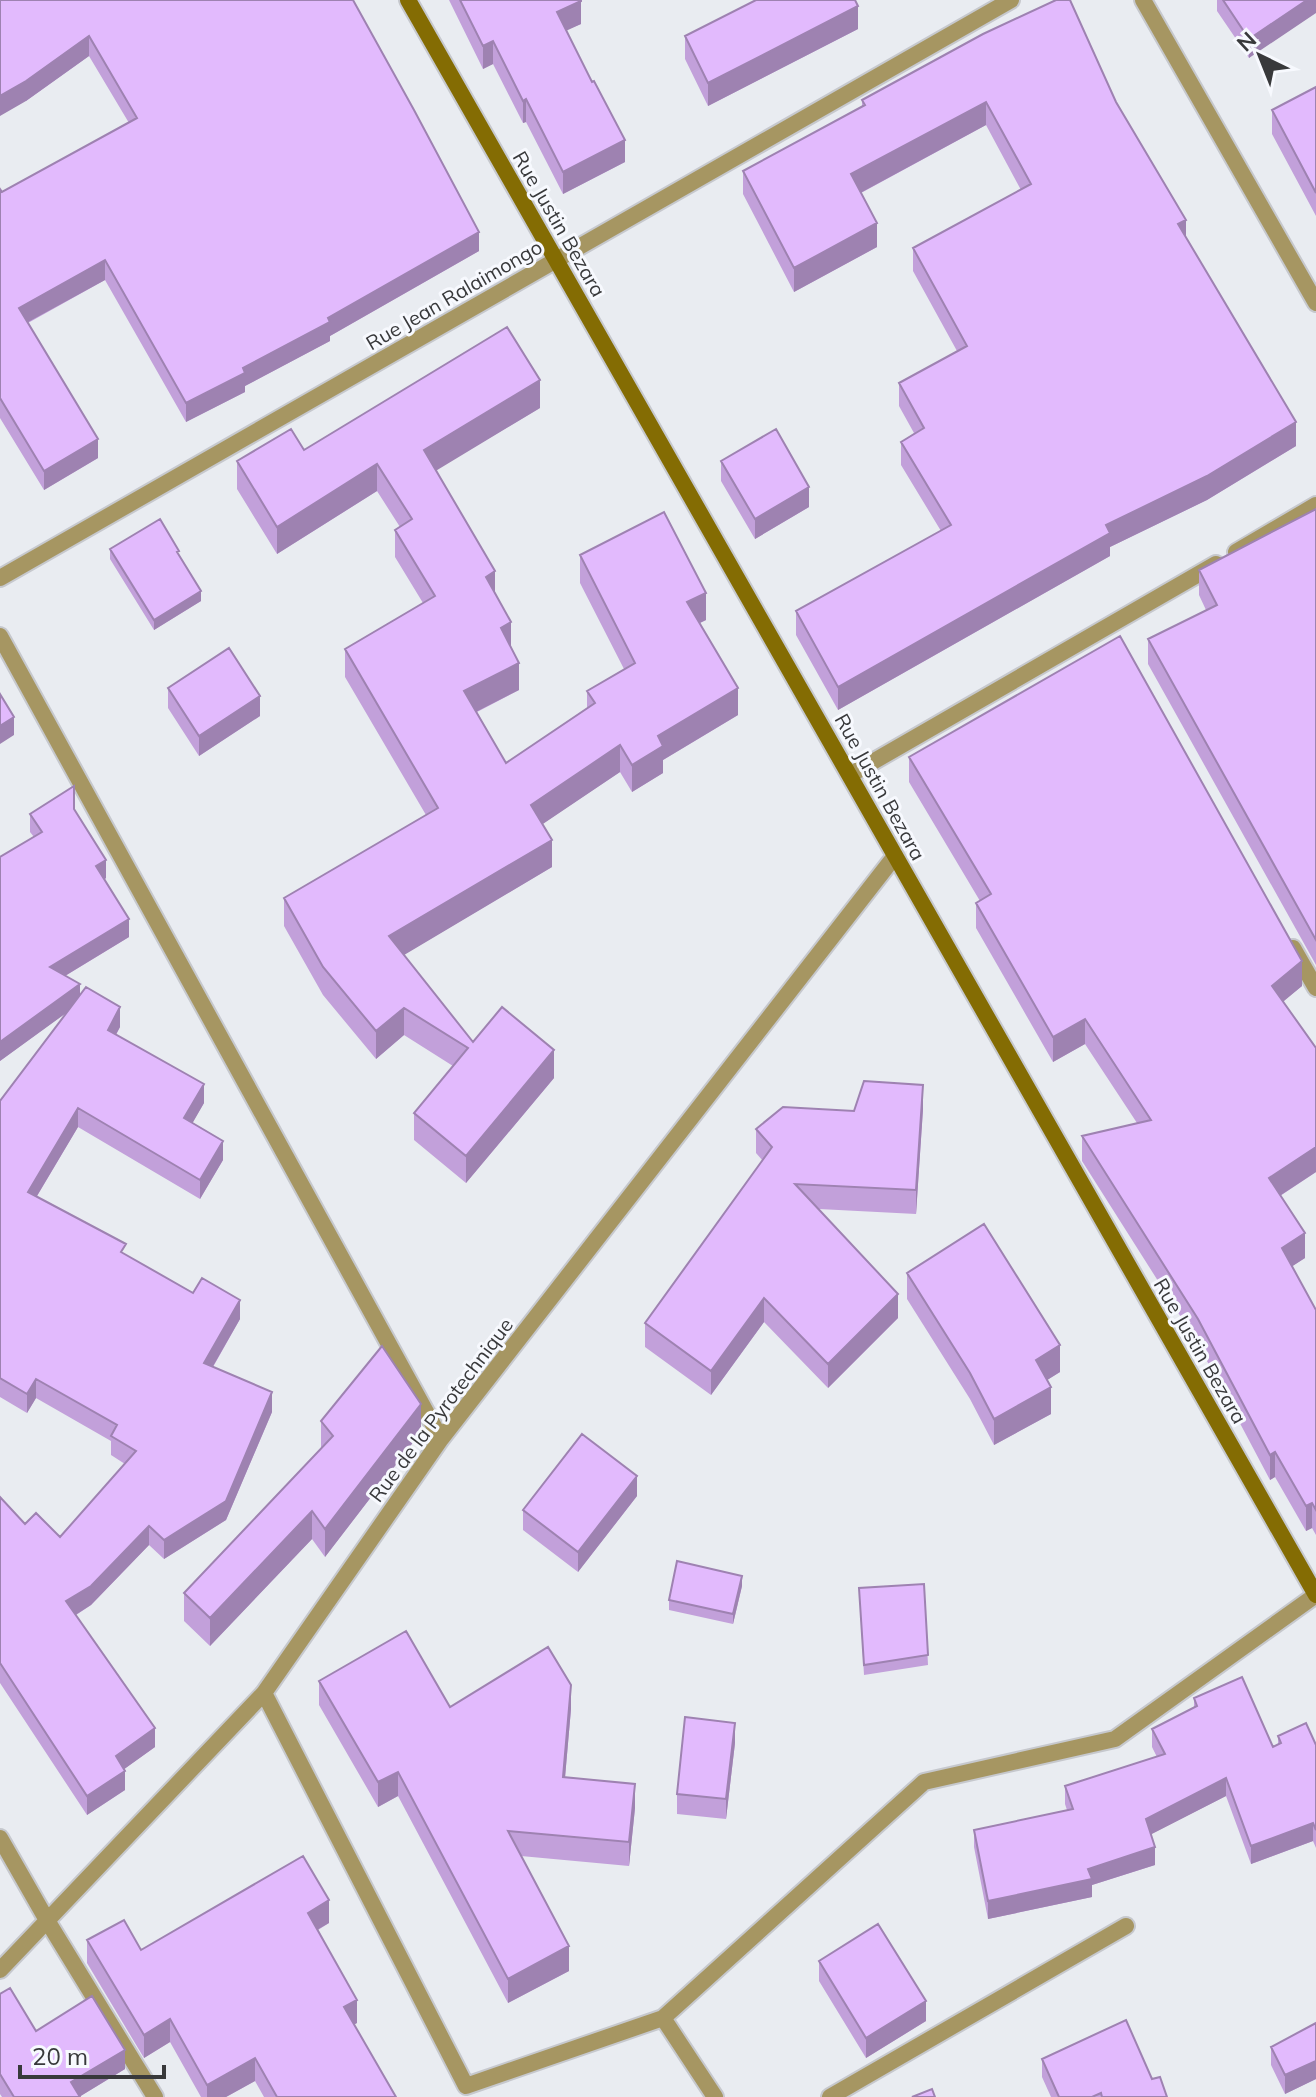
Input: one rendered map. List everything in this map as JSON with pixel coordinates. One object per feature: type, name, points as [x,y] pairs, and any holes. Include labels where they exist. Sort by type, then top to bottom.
[{"type":"main road","name":"Rue Justin Bezara","points":[[408,0],[1316,1595]]},
{"type":"street","name":"Rue Jean Ralaimongo","points":[[0,578],[1011,0]]},
{"type":"street","points":[[1143,0],[1316,303]]},
{"type":"street","points":[[850,775],[1116,631],[1316,505]]},
{"type":"street","points":[[0,636],[441,1439]]},
{"type":"street","name":"Rue de la Pyrotechnique","points":[[0,1970],[264,1693],[441,1439],[895,856]]},
{"type":"street","points":[[1287,937],[1316,988]]},
{"type":"street","points":[[264,1693],[469,2092],[663,2018],[924,1782],[1115,1739],[1316,1595]]},
{"type":"street","points":[[0,1838],[155,2097]]},
{"type":"street","points":[[830,2097],[1126,1926]]},
{"type":"street","points":[[663,2018],[715,2097]]},
{"type":"building","points":[[0,0],[353,0],[479,232],[328,318],[330,322],[243,368],[245,373],[186,403],[105,260],[19,308],[98,439],[44,471],[0,398],[0,189],[2,192],[137,118],[89,36],[0,96]]},
{"type":"building","points":[[460,0],[581,0],[557,12],[625,140],[563,172],[493,41],[483,46]]},
{"type":"building","points":[[756,0],[855,0],[858,6],[708,83],[685,36]]},
{"type":"building","points":[[1056,0],[1070,0],[1116,102],[1186,220],[1178,224],[1296,422],[1207,476],[1106,525],[1110,533],[838,687],[796,611],[951,525],[901,442],[924,428],[899,383],[967,346],[913,248],[1031,184],[986,102],[851,174],[877,223],[794,268],[743,171],[865,105],[862,100],[983,34]]},
{"type":"building","points":[[1223,0],[1307,0],[1249,39]]},
{"type":"building","points":[[1316,87],[1316,193],[1272,110]]},
{"type":"building","points":[[507,327],[540,380],[424,450],[495,571],[486,577],[511,622],[501,628],[519,663],[464,691],[506,763],[595,703],[587,691],[635,663],[580,555],[664,512],[706,593],[687,602],[738,688],[658,736],[663,746],[632,765],[620,745],[531,805],[552,840],[389,936],[473,1042],[502,1007],[554,1050],[466,1156],[414,1113],[468,1048],[404,1008],[376,1031],[323,967],[284,898],[438,808],[345,649],[435,596],[395,530],[412,519],[377,464],[277,527],[237,461],[291,429],[304,450]]},
{"type":"building","points":[[776,429],[809,487],[755,519],[721,461]]},
{"type":"building","points":[[1316,509],[1316,940],[1148,639],[1217,605],[1199,570]]},
{"type":"building","points":[[160,519],[201,591],[154,620],[110,549]]},
{"type":"building","points":[[1120,636],[1302,961],[1272,986],[1316,1048],[1316,1147],[1269,1178],[1305,1233],[1282,1248],[1316,1310],[1316,1510],[1312,1503],[1306,1506],[1275,1452],[1270,1455],[1198,1319],[1082,1136],[1151,1120],[1085,1019],[1053,1037],[976,903],[991,894],[909,757]]},
{"type":"building","points":[[229,648],[260,696],[199,736],[168,688]]},
{"type":"building","points":[[0,694],[14,717],[0,726]]},
{"type":"building","points":[[74,786],[74,809],[106,860],[96,866],[129,919],[50,967],[80,984],[0,1042],[0,857],[42,832],[30,814]]},
{"type":"building","points":[[86,987],[120,1007],[108,1030],[204,1084],[184,1118],[223,1141],[200,1180],[78,1108],[28,1192],[126,1244],[121,1252],[193,1293],[202,1278],[240,1300],[204,1363],[272,1392],[226,1501],[164,1540],[149,1526],[91,1586],[66,1601],[155,1728],[116,1756],[125,1771],[87,1796],[0,1663],[0,1497],[25,1524],[36,1513],[60,1537],[136,1451],[111,1436],[117,1425],[36,1379],[27,1394],[0,1378],[0,1101]]},
{"type":"building","points":[[864,1081],[923,1085],[916,1190],[795,1184],[898,1294],[828,1364],[764,1298],[711,1371],[645,1323],[772,1147],[756,1129],[783,1107],[854,1111]]},
{"type":"building","points":[[984,1224],[1060,1345],[1036,1360],[1051,1387],[994,1419],[970,1373],[907,1273]]},
{"type":"building","points":[[382,1346],[421,1404],[325,1529],[312,1511],[210,1618],[184,1593],[333,1436],[321,1421]]},
{"type":"building","points":[[582,1434],[637,1476],[578,1552],[523,1510]]},
{"type":"building","points":[[677,1561],[742,1576],[733,1614],[669,1600]]},
{"type":"building","points":[[924,1584],[928,1655],[864,1665],[859,1588]]},
{"type":"building","points":[[406,1631],[450,1707],[548,1647],[571,1685],[563,1777],[635,1784],[629,1842],[508,1831],[569,1946],[508,1979],[398,1772],[378,1782],[319,1681]]},
{"type":"building","points":[[1242,1677],[1273,1747],[1281,1743],[1278,1736],[1306,1723],[1316,1745],[1316,1830],[1313,1823],[1251,1846],[1226,1778],[1146,1819],[1155,1847],[1088,1869],[1092,1879],[988,1901],[974,1830],[1073,1809],[1065,1786],[1165,1754],[1152,1729],[1197,1706],[1194,1698]]},
{"type":"building","points":[[685,1717],[735,1723],[726,1799],[677,1794]]},
{"type":"building","points":[[303,1856],[329,1900],[308,1913],[357,2000],[344,2007],[396,2097],[277,2097],[255,2058],[207,2085],[170,2019],[144,2035],[87,1940],[124,1920],[141,1950]]},
{"type":"building","points":[[878,1924],[926,2001],[866,2038],[819,1961]]},
{"type":"building","points":[[10,1988],[36,2031],[92,1996],[125,2050],[71,2082],[80,2097],[14,2097],[0,2074],[0,1994]]},
{"type":"building","points":[[1126,2020],[1152,2079],[1160,2077],[1167,2097],[1102,2097],[1101,2093],[1092,2097],[1059,2097],[1042,2059]]},
{"type":"building","points":[[1316,2023],[1316,2061],[1285,2075],[1271,2047]]},
{"type":"building","points":[[932,2089],[935,2097],[912,2097]]}]
